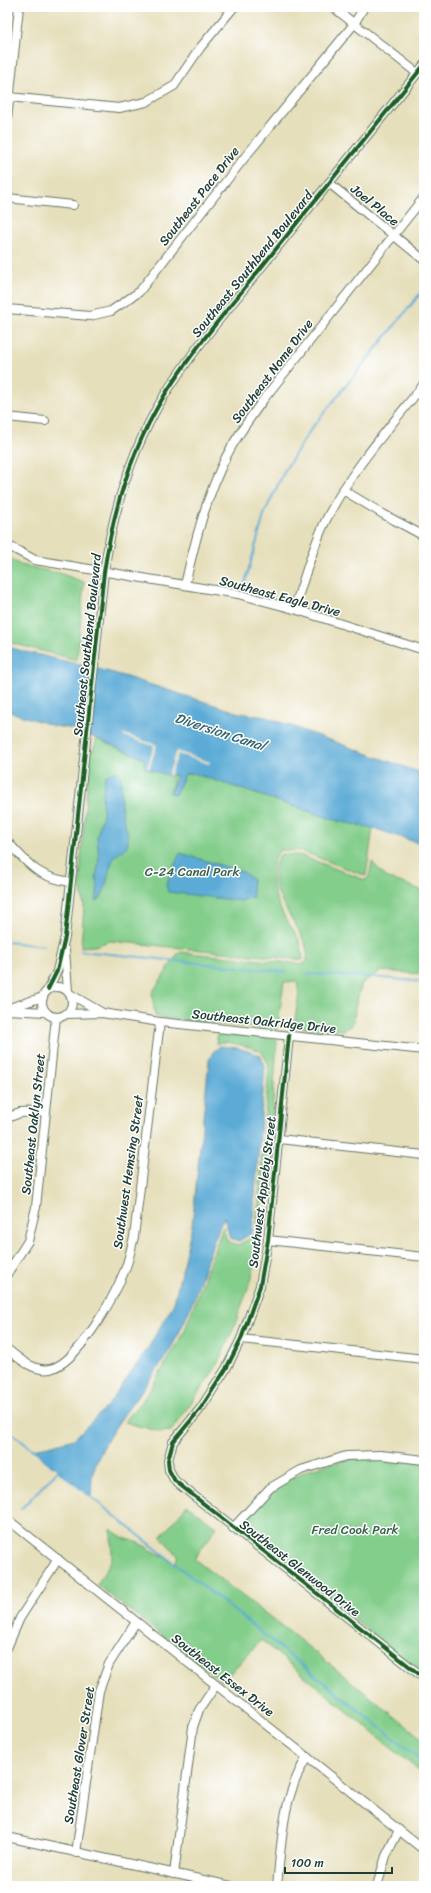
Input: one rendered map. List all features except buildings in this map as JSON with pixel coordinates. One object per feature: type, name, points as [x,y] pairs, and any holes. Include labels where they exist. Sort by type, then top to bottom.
[{"type":"street","points":[[7,120],[19,7]]},
{"type":"street","points":[[9,97],[119,108],[146,102],[174,86],[200,48],[234,7]]},
{"type":"street","points":[[333,7],[417,73]]},
{"type":"street","name":"Southeast Pace Drive","points":[[7,309],[90,316],[110,311],[139,292],[245,157],[354,24],[364,7]]},
{"type":"street","name":"Southeast Southbend Boulevard","points":[[48,989],[57,971],[65,941],[94,658],[110,532],[132,460],[163,397],[214,326],[424,65]]},
{"type":"street","name":"Joel Place","points":[[329,184],[424,260]]},
{"type":"street","name":"Southeast Nome Drive","points":[[185,585],[196,534],[211,491],[227,456],[240,433],[263,400],[424,197]]},
{"type":"street","points":[[7,198],[73,206]]},
{"type":"street","points":[[294,609],[325,521],[343,490],[361,464],[424,384]]},
{"type":"street","points":[[7,417],[45,421]]},
{"type":"street","points":[[343,490],[382,514],[424,536]]},
{"type":"street","name":"Southeast Eagle Drive","points":[[7,545],[35,560],[238,594],[294,609],[424,650]]},
{"type":"street","points":[[7,841],[27,865],[37,871],[62,881],[71,882]]},
{"type":"street","name":"Southeast Southbend Boulevard","points":[[65,941],[69,993]]},
{"type":"street","points":[[56,986],[69,993],[71,1007],[66,1014],[56,1017],[46,1012],[7,1009],[42,997],[48,989],[56,986]]},
{"type":"street","name":"Southeast Oakridge Drive","points":[[69,993],[102,1013]]},
{"type":"street","points":[[42,997],[42,1002],[46,1012]]},
{"type":"street","name":"Southeast Oakridge Drive","points":[[66,1014],[102,1013],[160,1022],[424,1050]]},
{"type":"street","name":"Southeast Oaklyn Street","points":[[7,1274],[28,1241],[36,1207],[56,1017]]},
{"type":"street","name":"Southwest Hemsing Street","points":[[7,1349],[34,1368],[49,1369],[62,1364],[77,1350],[114,1296],[125,1270],[134,1237],[160,1022]]},
{"type":"street","name":"Southwest Appleby Street","points":[[169,1470],[168,1460],[173,1442],[214,1388],[226,1369],[241,1339],[260,1286],[268,1240],[289,1036]]},
{"type":"street","points":[[7,1118],[20,1113],[45,1112]]},
{"type":"street","points":[[279,1139],[424,1155]]},
{"type":"street","points":[[268,1240],[424,1257]]},
{"type":"street","points":[[241,1339],[424,1358]]},
{"type":"street","points":[[233,1528],[270,1488],[301,1470],[346,1456],[381,1455],[424,1460]]},
{"type":"street","name":"Southeast Glenwood Drive","points":[[169,1470],[175,1481],[424,1678]]},
{"type":"street","name":"Southeast Essex Drive","points":[[7,1519],[424,1850]]},
{"type":"street","points":[[7,1648],[20,1618],[58,1559]]},
{"type":"street","name":"Southeast Glover Street","points":[[76,1852],[98,1691],[109,1664],[136,1622]]},
{"type":"street","points":[[174,1874],[193,1727],[199,1710],[216,1685]]},
{"type":"street","points":[[277,1886],[286,1806],[296,1775],[307,1757]]},
{"type":"street","points":[[378,1886],[386,1856],[399,1830]]},
{"type":"street","points":[[7,1837],[231,1886]]},
{"type":"green space","points":[[7,556],[20,565],[59,573],[84,582],[77,660],[7,642]]},
{"type":"green space","name":"C-24 Canal Park","points":[[97,739],[144,759],[146,768],[170,776],[175,774],[170,793],[175,795],[185,774],[193,773],[338,821],[373,828],[366,876],[301,851],[280,850],[275,857],[272,873],[273,889],[284,915],[298,939],[303,960],[110,941],[95,946],[81,947],[84,906],[80,884],[81,857],[90,751],[93,751]]},
{"type":"green space","points":[[281,854],[300,855],[365,880],[369,877],[372,862],[386,877],[424,891],[424,935],[421,941],[424,950],[424,974],[381,971],[362,983],[355,1007],[354,1022],[345,1030],[316,1029],[294,1026],[299,993],[297,981],[284,982],[277,1030],[155,1016],[152,993],[179,952],[303,964],[306,963],[307,951],[303,939],[280,897],[275,882],[274,868]]},
{"type":"green space","points":[[218,1033],[277,1039],[272,1118],[253,1274],[232,1332],[215,1369],[171,1431],[161,1432],[124,1422],[146,1396],[183,1335],[223,1227],[227,1241],[238,1245],[254,1236],[256,1233],[269,1065],[261,1051],[225,1042],[216,1044]]},
{"type":"green space","name":"Fred Cook Park","points":[[381,1457],[424,1462],[424,1672],[410,1664],[239,1525],[269,1494],[286,1481],[298,1475],[325,1465],[353,1459]]},
{"type":"green space","points":[[187,1505],[217,1527],[194,1559],[287,1630],[424,1740],[424,1775],[261,1640],[222,1682],[97,1585],[112,1559],[111,1529],[123,1538],[137,1542],[175,1563],[178,1556],[161,1537]]},
{"type":"water","name":"Diversion Canal","points":[[7,646],[114,673],[240,713],[266,717],[424,774],[424,845],[373,828],[338,821],[193,773],[185,774],[175,795],[170,793],[176,778],[175,774],[170,776],[145,768],[144,759],[74,729],[54,726],[7,711]]},
{"type":"water","points":[[113,772],[118,772],[121,776],[121,808],[128,841],[125,849],[118,853],[113,859],[104,891],[96,902],[98,885],[96,877],[99,860],[97,836],[103,814],[102,799],[105,776]]},
{"type":"water","points":[[180,853],[243,872],[252,879],[253,897],[241,901],[168,892],[166,885]]},
{"type":"water","points":[[220,1046],[238,1048],[260,1055],[265,1066],[252,1233],[239,1241],[230,1238],[224,1217],[186,1319],[158,1368],[110,1435],[92,1475],[91,1496],[32,1449],[74,1439],[109,1404],[148,1348],[174,1303],[192,1225],[209,1060],[213,1052]]},
{"type":"pier","points":[[124,734],[157,745],[149,769],[147,768],[154,746],[123,736]]},
{"type":"pier","points":[[176,751],[210,762],[209,764],[178,754],[170,776],[168,775]]},
{"type":"waterway","points":[[245,583],[265,512],[285,470],[311,429],[424,289]]},
{"type":"waterway","points":[[7,942],[44,946]]},
{"type":"waterway","points":[[81,951],[286,972]]},
{"type":"waterway","points":[[307,974],[372,977],[424,982]]},
{"type":"waterway","points":[[7,1429],[34,1451]]},
{"type":"waterway","points":[[40,1456],[52,1466]]},
{"type":"waterway","points":[[57,1470],[424,1762]]},
{"type":"waterway","points":[[21,1509],[58,1470]]},
{"type":"cycle path","points":[[48,989],[57,971],[65,937],[104,572],[118,504],[133,459],[152,417],[164,396],[194,352],[424,65]]},
{"type":"cycle path","points":[[289,1036],[268,1240],[260,1286],[241,1339],[226,1369],[201,1408],[173,1442],[168,1460],[169,1470],[175,1481],[424,1678]]}]
